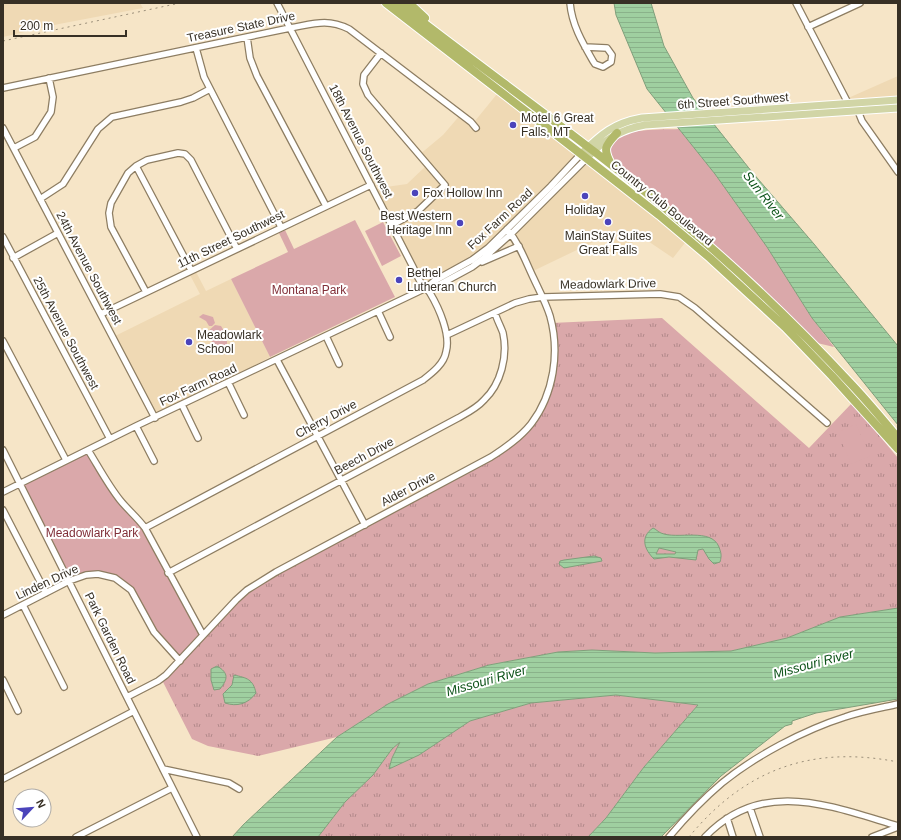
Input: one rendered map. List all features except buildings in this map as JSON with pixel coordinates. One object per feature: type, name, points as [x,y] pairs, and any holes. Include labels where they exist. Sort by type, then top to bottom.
[{"type":"highway","name":"Country Club Boulevard","points":[[386,3],[680,232],[785,328],[832,376],[898,449]]},
{"type":"highway","name":"Country Club Boulevard","points":[[398,3],[613,166],[685,225],[747,281],[853,386],[898,438]]},
{"type":"highway","points":[[409,3],[442,32],[448,41]]},
{"type":"highway","points":[[613,166],[608,157],[606,148],[607,144],[617,133]]},
{"type":"main road","name":"6th Street Southwest","points":[[584,156],[601,135],[613,127],[633,120],[651,117],[898,100]]},
{"type":"main road","name":"6th Street Southwest","points":[[591,149],[617,133],[638,126],[898,108]]},
{"type":"street","name":"18th Avenue Southwest","points":[[277,3],[413,267],[426,288]]},
{"type":"street","points":[[570,3],[571,14],[576,30],[585,47],[595,64],[601,67],[608,65],[611,62],[612,58],[610,51],[604,48],[585,47]]},
{"type":"street","points":[[796,3],[848,104],[858,111],[862,121],[898,172]]},
{"type":"street","points":[[808,27],[860,3]]},
{"type":"street","name":"Treasure State Drive","points":[[3,88],[325,22],[338,24],[349,29],[471,122],[476,128]]},
{"type":"street","points":[[247,37],[250,58],[257,76],[326,206]]},
{"type":"street","points":[[196,48],[200,69],[281,227]]},
{"type":"street","points":[[381,53],[364,75],[363,84],[368,95],[445,185],[418,211],[392,225]]},
{"type":"street","points":[[14,148],[35,138],[51,112],[53,98],[49,78]]},
{"type":"street","points":[[40,199],[64,184],[98,129],[112,117],[181,102],[193,98],[210,89]]},
{"type":"street","name":"24th Avenue Southwest","points":[[3,128],[155,418]]},
{"type":"street","points":[[146,292],[112,227],[109,213],[111,203],[128,173],[136,166],[147,160],[178,153],[185,154],[191,160],[237,249]]},
{"type":"street","name":"Fox Farm Road","points":[[426,288],[434,281],[472,260],[488,248],[550,186],[584,156]]},
{"type":"street","name":"Fox Farm Road","points":[[472,267],[511,234],[584,156]]},
{"type":"street","points":[[136,166],[191,270]]},
{"type":"street","name":"11th Street Southwest","points":[[101,314],[371,185]]},
{"type":"street","name":"Alder Drive","points":[[127,697],[158,681],[180,661],[202,635],[236,600],[253,586],[276,572],[491,457],[520,436],[531,424],[549,390],[554,361],[554,335],[550,316],[543,297],[519,246],[507,229]]},
{"type":"street","points":[[14,258],[58,232]]},
{"type":"street","name":"25th Avenue Southwest","points":[[3,237],[110,439]]},
{"type":"street","name":"Fox Farm Road","points":[[3,492],[228,382],[426,288],[437,286],[472,267],[519,246]]},
{"type":"street","name":"Cherry Drive","points":[[145,528],[423,380],[433,373],[440,365],[446,353],[447,335],[441,318],[426,288]]},
{"type":"street","name":"Meadowlark Drive","points":[[447,335],[515,303],[543,297],[660,294],[679,297],[695,308],[827,424]]},
{"type":"street","points":[[378,311],[390,337]]},
{"type":"street","name":"Beech Drive","points":[[168,573],[471,411],[485,400],[496,385],[503,367],[503,334],[495,313]]},
{"type":"street","points":[[326,336],[339,364]]},
{"type":"street","points":[[3,341],[66,460]]},
{"type":"street","points":[[277,360],[365,525]]},
{"type":"street","points":[[228,382],[244,414]]},
{"type":"street","points":[[182,405],[198,438]]},
{"type":"street","points":[[136,426],[154,461]]},
{"type":"street","name":"Park Garden Road","points":[[3,450],[196,837]]},
{"type":"street","points":[[88,450],[119,498],[129,511],[139,519],[145,528],[202,635]]},
{"type":"street","points":[[3,510],[46,593]]},
{"type":"street","name":"Linden Drive","points":[[3,615],[69,581],[86,575],[98,574],[115,578],[131,590],[154,632],[180,661]]},
{"type":"street","points":[[23,605],[64,687]]},
{"type":"street","points":[[3,680],[18,711]]},
{"type":"street","points":[[669,837],[692,811],[723,782],[789,741],[845,717],[898,704]]},
{"type":"street","points":[[3,779],[134,711]]},
{"type":"street","points":[[163,769],[229,783],[239,789]]},
{"type":"street","points":[[76,837],[172,788]]},
{"type":"street","points":[[705,837],[727,818],[750,808],[782,801],[809,802],[898,826]]},
{"type":"street","points":[[750,808],[760,837]]},
{"type":"street","points":[[727,818],[733,837]]},
{"type":"street","points":[[872,837],[898,826]]},
{"type":"shaded area","points":[[3,3],[140,3],[143,8],[59,24],[3,37]]},
{"type":"shaded area","points":[[898,76],[898,100],[848,103],[846,99]]},
{"type":"shaded area","points":[[497,94],[578,157],[488,248],[426,288],[374,190],[407,184],[427,165],[419,155],[443,135],[461,114],[471,122],[475,121]]},
{"type":"shaded area","points":[[587,158],[688,239],[673,258],[639,235],[622,255],[616,253],[606,236],[531,272],[511,234]]},
{"type":"shaded area","name":"Meadowlark School","points":[[196,272],[206,291],[231,279],[270,357],[155,418],[113,337],[200,294],[190,275]]},
{"type":"green space","points":[[679,129],[715,174],[767,247],[812,318],[834,347],[813,342],[685,222],[632,175],[612,162],[607,152],[612,143],[625,134],[643,130]]},
{"type":"green space","name":"Montana Park","points":[[355,220],[395,297],[270,357],[231,279],[288,252],[279,233],[285,230],[294,249]]},
{"type":"green space","points":[[383,222],[401,256],[382,266],[365,231]]},
{"type":"green space","points":[[203,314],[213,317],[215,323],[212,326],[209,326],[206,321],[199,317]]},
{"type":"green space","points":[[662,318],[809,448],[852,403],[898,458],[898,608],[840,617],[787,638],[731,651],[655,653],[592,650],[558,652],[489,665],[428,684],[388,704],[337,737],[258,756],[208,746],[192,739],[163,682],[180,661],[247,590],[491,457],[531,424],[549,390],[553,373],[551,323]]},
{"type":"green space","points":[[215,325],[221,326],[227,336],[227,348],[218,354],[207,332]]},
{"type":"green space","points":[[856,424],[870,456],[851,464],[838,432]]},
{"type":"green space","name":"Meadowlark Park","points":[[88,450],[119,498],[139,519],[203,635],[180,661],[167,647],[131,590],[115,579],[98,574],[69,581],[20,484]]},
{"type":"green space","points":[[616,695],[698,705],[644,767],[606,818],[588,837],[318,837],[345,802],[373,775],[392,749],[401,741],[392,758],[389,769],[419,755],[470,721],[531,703]]},
{"type":"water","name":"Sun River","points":[[614,3],[651,3],[664,46],[693,98],[752,172],[814,244],[898,346],[898,425],[812,318],[767,247],[715,174],[647,89],[616,15]]},
{"type":"water","points":[[653,528],[660,533],[668,535],[693,535],[709,537],[715,541],[719,547],[721,554],[720,562],[714,564],[703,549],[698,550],[696,560],[669,557],[654,559],[648,551],[645,543],[646,535]],"holes":[[[659,548],[676,552],[675,554],[656,554]]]},
{"type":"water","points":[[594,556],[601,558],[602,561],[564,568],[559,564],[560,561],[564,560]]},
{"type":"water","name":"Missouri River","points":[[898,608],[898,699],[816,713],[792,721],[792,724],[785,726],[721,776],[661,837],[588,837],[606,818],[644,767],[698,705],[616,695],[531,703],[470,721],[419,755],[389,769],[392,758],[400,742],[392,749],[373,775],[345,802],[318,837],[232,837],[337,737],[388,704],[428,684],[489,665],[558,652],[592,650],[655,653],[731,651],[787,638],[840,617]]},
{"type":"water","points":[[217,666],[224,671],[226,679],[220,689],[214,690],[211,680],[211,669]]},
{"type":"water","points":[[234,675],[249,680],[255,688],[256,693],[253,697],[242,704],[234,705],[225,703],[223,694],[232,685]]},
{"type":"railway","points":[[3,41],[180,3]]},
{"type":"railway","points":[[689,837],[733,794],[757,779],[782,768],[809,760],[837,757],[867,758],[898,762]]},
{"type":"place","name":"Motel 6 Great Falls, MT","points":[[513,125]]},
{"type":"place","name":"Fox Hollow Inn","points":[[415,193]]},
{"type":"place","name":"Holiday","points":[[585,196]]},
{"type":"place","name":"MainStay Suites Great Falls","points":[[608,222]]},
{"type":"place","name":"Best Western Heritage Inn","points":[[460,223]]},
{"type":"place","name":"Bethel Lutheran Church","points":[[399,280]]},
{"type":"place","name":"Meadowlark School","points":[[189,342]]}]
